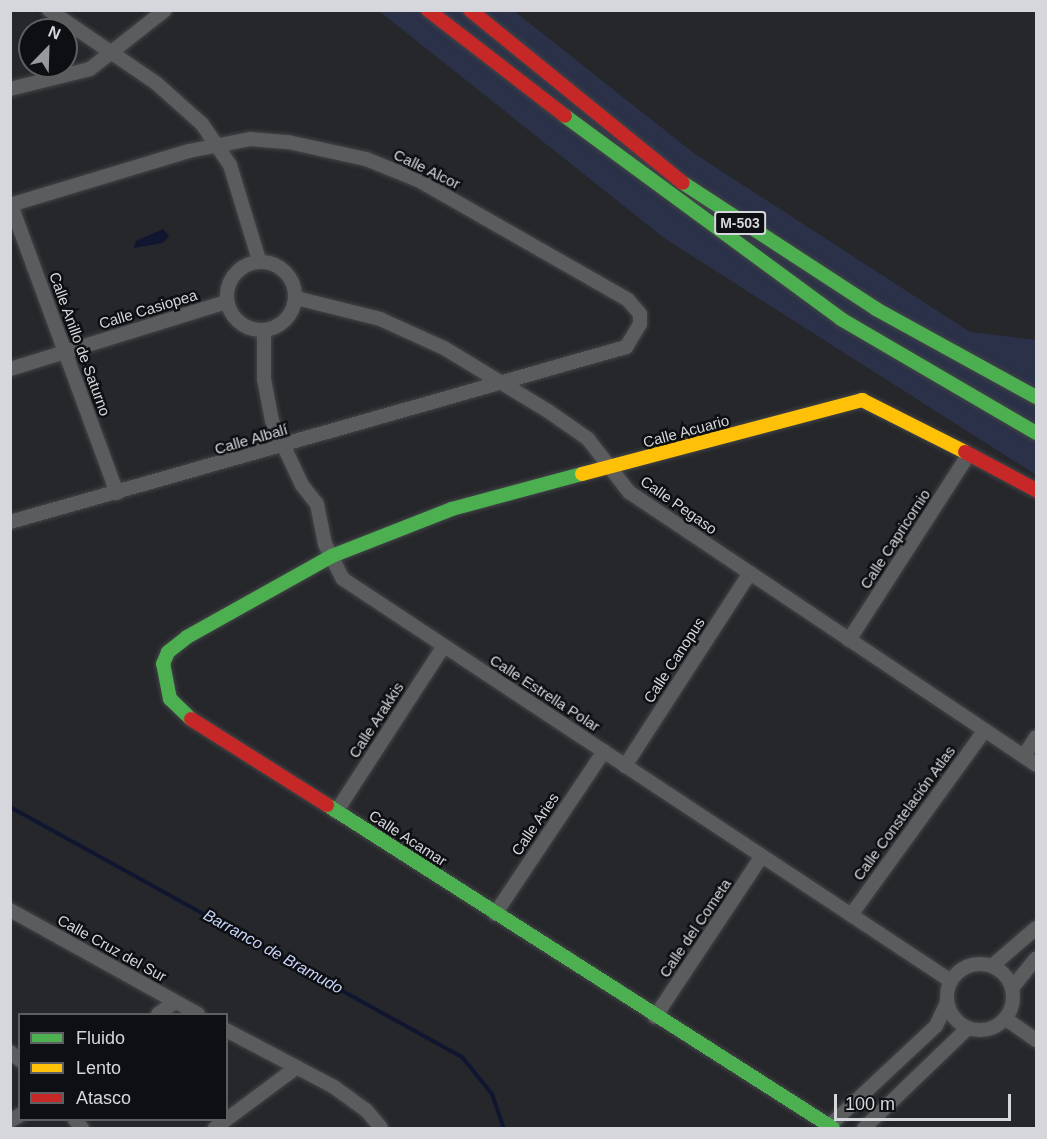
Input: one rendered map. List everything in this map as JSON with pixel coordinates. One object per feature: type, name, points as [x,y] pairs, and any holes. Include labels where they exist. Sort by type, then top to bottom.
[{"type":"main road","name":"M-503","points":[[428,10],[742,249],[842,319],[1036,433]]},
{"type":"main road","name":"M-503","points":[[470,10],[693,191],[876,309],[1036,397]]},
{"type":"main road","name":"M-503","points":[[742,249],[949,375],[1036,420]]},
{"type":"main road","name":"M-503","points":[[876,309],[1036,388]]},
{"type":"main road","name":"Calle Acuario","points":[[332,556],[452,509],[862,400],[876,404],[1036,490]]},
{"type":"main road","name":"Calle Acamar","points":[[332,556],[187,637],[168,652],[163,664],[170,699],[178,710],[655,1017],[831,1127]]},
{"type":"street","points":[[49,10],[156,83],[219,145],[243,196],[260,260]]},
{"type":"street","points":[[10,89],[90,69],[165,10]]},
{"type":"street","name":"Calle Alcor","points":[[11,205],[219,145],[250,139],[288,142],[376,163],[418,180],[628,300],[640,314],[640,324],[626,347],[500,382]]},
{"type":"street","name":"Calle Anillo de Saturno","points":[[11,205],[117,494]]},
{"type":"street","points":[[260,260],[280,267],[291,278],[296,298],[291,314],[278,326],[264,331],[242,325],[227,302],[230,281],[242,267],[260,260]]},
{"type":"street","name":"Calle Pegaso","points":[[296,298],[380,319],[444,348],[500,382],[588,439],[613,468],[629,492],[1036,764]]},
{"type":"street","name":"Calle Casiopea","points":[[10,369],[227,302]]},
{"type":"street","name":"Calle Estrella Polar","points":[[264,331],[264,380],[283,448],[317,504],[332,556],[343,579],[951,981]]},
{"type":"street","name":"Calle Albalí","points":[[10,522],[283,448],[500,382]]},
{"type":"street","name":"Calle Capricornio","points":[[849,640],[968,455]]},
{"type":"street","name":"Calle Canopus","points":[[625,766],[750,573]]},
{"type":"street","name":"Calle Arakkis","points":[[336,812],[444,646]]},
{"type":"street","name":"Calle Constelación Atlas","points":[[851,915],[984,731]]},
{"type":"street","points":[[1024,756],[1036,737]]},
{"type":"street","name":"Calle Aries","points":[[495,914],[604,751]]},
{"type":"street","name":"Calle del Cometa","points":[[655,1017],[762,856]]},
{"type":"street","name":"Calle Cruz del Sur","points":[[10,910],[196,1013]]},
{"type":"street","points":[[992,966],[1036,928]]},
{"type":"street","points":[[1012,988],[1036,958]]},
{"type":"street","points":[[831,1127],[936,1026],[947,1002],[951,981],[965,967],[992,966],[1007,977],[1012,988],[1012,1006],[1006,1019],[994,1028],[968,1028],[956,1021],[947,1002]]},
{"type":"street","points":[[159,1013],[175,1002]]},
{"type":"street","points":[[1006,1019],[1036,1040]]},
{"type":"street","points":[[864,1128],[968,1028]]},
{"type":"street","points":[[228,1031],[334,1087],[366,1110],[381,1128]]},
{"type":"street","points":[[228,1118],[297,1067]]},
{"type":"shaded area","points":[[379,11],[514,11],[695,154],[970,332],[1036,340],[1036,475],[664,238]]},
{"type":"shaded area","points":[[163,229],[169,236],[163,243],[134,248],[136,241]]},
{"type":"waterway","name":"Barranco de Bramudo","points":[[10,807],[462,1057],[492,1094],[504,1128]]},
{"type":"traffic: fast","points":[[565,116],[841,319],[1036,433]]},
{"type":"traffic: fast","points":[[683,183],[876,309],[1036,397]]},
{"type":"traffic: fast","points":[[191,719],[170,699],[163,664],[168,652],[187,637],[332,556],[452,509],[582,474]]},
{"type":"traffic: fast","points":[[327,805],[833,1128]]},
{"type":"traffic: slow","points":[[582,474],[862,400],[965,452]]},
{"type":"traffic: jam","points":[[428,10],[565,116]]},
{"type":"traffic: jam","points":[[470,10],[683,183]]},
{"type":"traffic: jam","points":[[965,452],[1036,490]]},
{"type":"traffic: jam","points":[[191,719],[327,805]]}]
